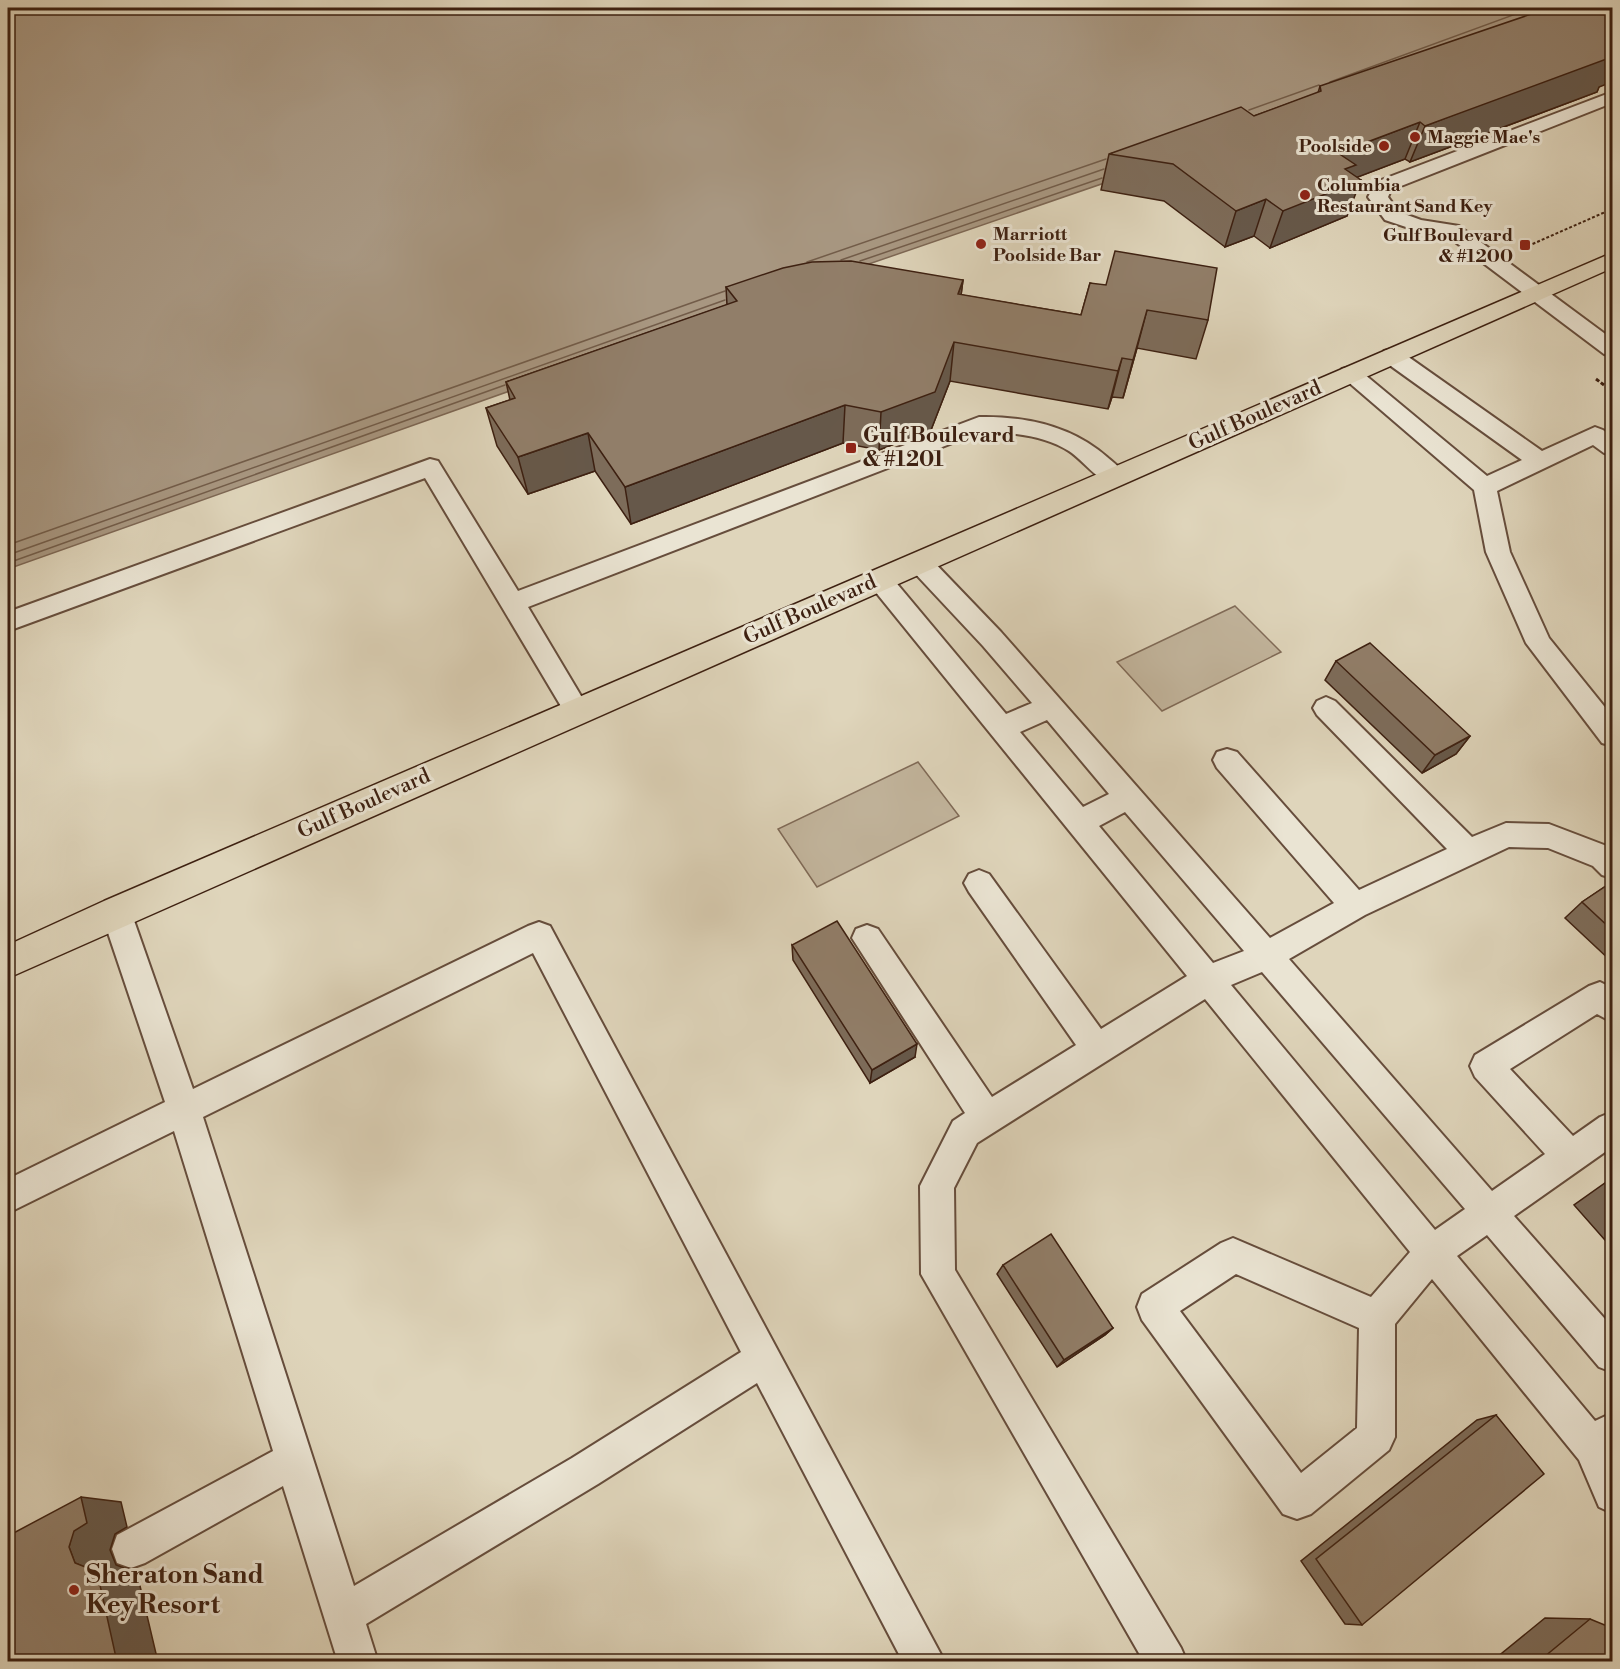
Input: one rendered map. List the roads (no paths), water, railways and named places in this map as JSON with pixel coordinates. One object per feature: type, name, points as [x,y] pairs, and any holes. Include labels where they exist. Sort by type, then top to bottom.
[{"type":"main road","name":"Gulf Boulevard","points":[[8,962],[116,912],[1612,260]]},
{"type":"lane","points":[[1612,97],[1383,186],[1378,197],[1392,216],[1418,225],[1452,230],[1538,292],[1612,350]]},
{"type":"lane","points":[[1392,356],[1540,461]]},
{"type":"lane","points":[[1350,374],[1485,487],[1498,552],[1539,643],[1612,735]]},
{"type":"lane","points":[[936,417],[979,425],[1019,428],[1067,440],[1078,446],[1115,477]]},
{"type":"lane","points":[[513,603],[979,425]]},
{"type":"lane","points":[[1485,487],[1595,435],[1612,448]]},
{"type":"lane","points":[[854,472],[862,446]]},
{"type":"lane","points":[[8,622],[430,467],[578,711]]},
{"type":"lane","points":[[919,562],[992,639],[1612,1354]]},
{"type":"lane","points":[[879,579],[1431,1253],[1602,1439],[1612,1494]]},
{"type":"lane","points":[[1001,728],[1051,707]]},
{"type":"lane","points":[[1326,708],[1468,852]]},
{"type":"lane","points":[[1227,760],[1355,906]]},
{"type":"lane","points":[[1078,822],[1129,796]]},
{"type":"lane","points":[[1167,1662],[938,1274],[937,1186],[965,1132],[1208,980],[1268,956],[1355,906],[1506,835],[1549,836],[1603,857],[1612,866]]},
{"type":"lane","points":[[979,883],[1097,1049]]},
{"type":"lane","points":[[116,912],[184,1110],[358,1662]]},
{"type":"lane","points":[[8,1197],[538,935],[925,1662]]},
{"type":"lane","points":[[867,938],[987,1118]]},
{"type":"lane","points":[[1571,1158],[1486,1066],[1600,996],[1612,1008]]},
{"type":"lane","points":[[1377,1318],[1233,1256],[1155,1307],[1297,1500],[1376,1437],[1377,1318],[1431,1253],[1612,1128]]},
{"type":"lane","points":[[343,1615],[585,1471],[764,1358]]},
{"type":"lane","points":[[131,1549],[293,1460]]},
{"type":"water","points":[[8,8],[1597,8],[1308,113],[831,277],[8,569]]},
{"type":"place","name":"Maggie Mae's","points":[[1415,137]]},
{"type":"place","name":"Poolside","points":[[1384,146]]},
{"type":"place","name":"Columbia Restaurant Sand Key","points":[[1305,195]]},
{"type":"place","name":"Marriott Poolside Bar","points":[[981,244]]},
{"type":"place","name":"Gulf Boulevard & #1200","points":[[1525,245]]},
{"type":"place","name":"Gulf Boulevard & #1201","points":[[851,448]]},
{"type":"place","name":"Sheraton Sand Key Resort","points":[[74,1590]]}]
